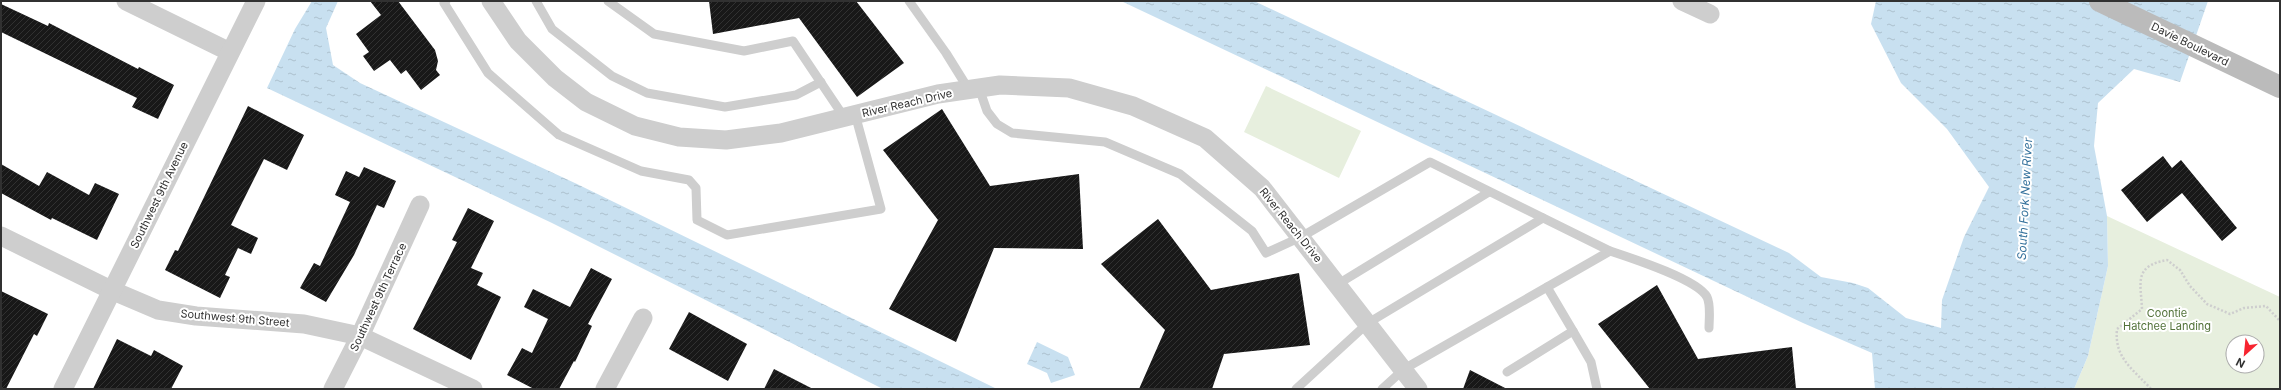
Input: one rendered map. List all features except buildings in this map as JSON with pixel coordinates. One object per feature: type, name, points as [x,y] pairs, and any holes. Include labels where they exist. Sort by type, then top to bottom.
[{"type":"main road","name":"Davie Boulevard","points":[[2100,1],[2280,87]]},
{"type":"street","points":[[126,1],[230,52]]},
{"type":"street","name":"Southwest 9th Avenue","points":[[64,389],[256,1]]},
{"type":"street","name":"River Reach Drive","points":[[491,1],[518,41],[555,78],[586,102],[635,126],[679,138],[726,140],[781,133],[938,94],[1000,86],[1069,88],[1133,106],[1205,138],[1262,188],[1404,369],[1418,389]]},
{"type":"street","points":[[1682,1],[1710,14]]},
{"type":"street","name":"Southwest 9th Terrace","points":[[334,389],[420,205]]},
{"type":"street","name":"Southwest 9th Street","points":[[1,236],[112,290],[158,310],[196,316],[304,324],[360,336],[473,389]]},
{"type":"street","points":[[605,389],[643,318]]},
{"type":"lane","points":[[536,1],[552,29],[612,76],[647,93],[725,107],[796,95],[821,82]]},
{"type":"lane","points":[[444,2],[488,74],[559,135],[641,171],[689,180],[696,188],[698,220],[727,235],[881,209],[850,116],[821,82],[793,41],[744,50],[654,34],[608,1]]},
{"type":"lane","points":[[909,1],[974,89],[987,111],[997,124],[1012,133],[1105,142],[1180,174],[1252,231],[1266,253],[1301,237],[1430,162],[1610,251],[1658,268],[1700,289],[1708,298],[1709,328]]},
{"type":"lane","points":[[1338,284],[1489,192]]},
{"type":"lane","points":[[1296,389],[1368,323],[1543,218]]},
{"type":"lane","points":[[1382,389],[1404,369],[1610,251]]},
{"type":"lane","points":[[1547,287],[1591,362],[1597,389]]},
{"type":"lane","points":[[1507,372],[1573,331]]},
{"type":"path","points":[[2151,389],[2122,358],[2115,343],[2117,329],[2142,309],[2138,288],[2142,275],[2154,263],[2167,260],[2180,270],[2190,286],[2208,304],[2230,314],[2244,308],[2266,306],[2280,321]]},
{"type":"green space","points":[[1266,86],[1361,131],[1339,178],[1244,132]]},
{"type":"green space","name":"Coontie Hatchee Landing","points":[[2107,216],[2280,297],[2280,389],[2074,389],[2088,356],[2108,266]]},
{"type":"water","points":[[312,1],[338,1],[326,28],[333,65],[360,83],[577,184],[997,389],[883,389],[552,223],[267,88],[295,29]]},
{"type":"water","name":"South Fork New River","points":[[1121,1],[1254,1],[1789,253],[1821,277],[1853,283],[1868,288],[1906,318],[1941,328],[1942,300],[1964,237],[1989,187],[1947,129],[1901,83],[1871,24],[1876,1],[2208,1],[2180,82],[2134,69],[2098,103],[2094,146],[2107,216],[2108,266],[2088,356],[2074,389],[1875,389],[1872,353],[1803,323]]},
{"type":"water","points":[[1037,342],[1068,357],[1075,375],[1051,383],[1047,373],[1027,364]]}]
